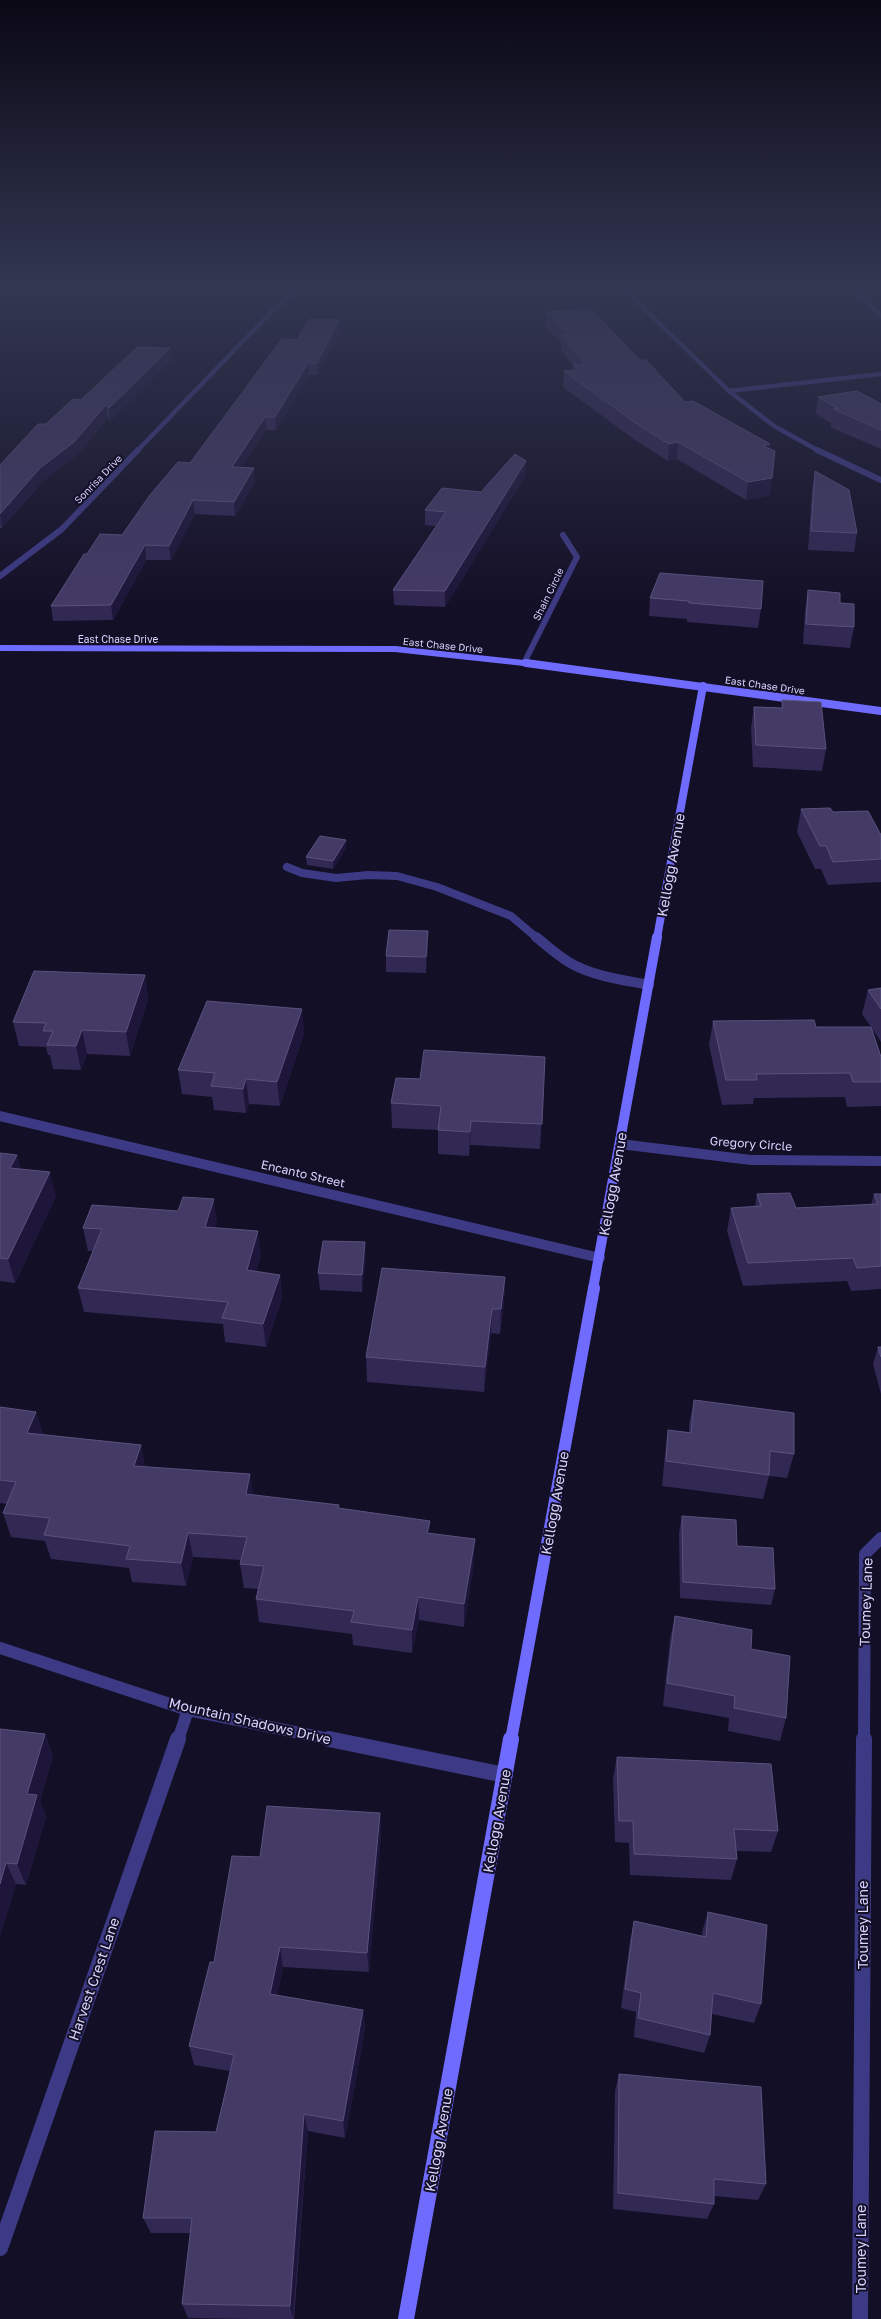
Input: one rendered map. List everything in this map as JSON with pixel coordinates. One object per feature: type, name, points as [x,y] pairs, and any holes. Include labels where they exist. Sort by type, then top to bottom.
[{"type":"street","name":"Sonrisa Drive","points":[[0,576],[62,530],[193,393]]},
{"type":"street","points":[[733,393],[774,426],[827,456],[881,480]]},
{"type":"street","name":"Shain Circle","points":[[524,663],[577,557],[563,535]]},
{"type":"street","name":"East Chase Drive","points":[[0,648],[395,649],[524,663],[881,711]]},
{"type":"street","name":"Kellogg Avenue","points":[[406,2319],[703,686]]},
{"type":"street","points":[[287,867],[302,873],[336,878],[368,875],[398,876],[437,887],[511,916],[560,957],[577,967],[608,977],[649,985]]},
{"type":"street","name":"Encanto Street","points":[[0,1116],[600,1258]]},
{"type":"street","name":"Gregory Circle","points":[[620,1144],[751,1160],[881,1161]]},
{"type":"street","name":"Toumey Lane","points":[[860,2319],[864,1554],[881,1538]]},
{"type":"street","name":"Mountain Shadows Drive","points":[[0,1648],[188,1710],[505,1775]]},
{"type":"street","name":"Harvest Crest Lane","points":[[0,2248],[188,1710]]},
{"type":"building","points":[[88,393],[124,393],[109,408],[106,405],[74,442],[40,468],[0,514],[0,465],[38,424],[46,424],[73,399],[81,400]]},
{"type":"building","points":[[242,393],[290,393],[275,417],[265,417],[232,467],[254,468],[234,502],[193,500],[169,546],[145,545],[111,605],[51,606],[84,554],[87,554],[100,534],[122,535],[150,495],[178,462],[190,463]]},
{"type":"building","points":[[595,393],[677,393],[685,402],[693,401],[770,444],[763,446],[775,451],[772,478],[748,482],[678,442],[669,444],[637,424]]},
{"type":"building","points":[[843,393],[861,393],[881,404],[881,430],[833,409],[839,409],[818,397]]},
{"type":"building","points":[[515,454],[526,461],[445,591],[393,590],[446,512],[425,510],[442,488],[481,492]]},
{"type":"building","points":[[815,471],[849,490],[857,533],[811,531]]},
{"type":"building","points":[[660,573],[763,581],[761,609],[650,598]]},
{"type":"building","points":[[808,590],[840,593],[840,603],[854,604],[854,627],[806,624]]},
{"type":"building","points":[[782,700],[821,702],[826,749],[756,745],[754,707],[783,708]]},
{"type":"building","points":[[830,808],[833,812],[868,811],[881,835],[881,859],[833,862],[826,846],[820,846],[801,809]]},
{"type":"building","points":[[320,836],[346,840],[333,861],[306,857]]},
{"type":"building","points":[[389,930],[428,931],[426,957],[386,956]]},
{"type":"building","points":[[34,971],[145,975],[126,1032],[82,1030],[76,1046],[47,1045],[53,1031],[43,1031],[46,1023],[13,1022]]},
{"type":"building","points":[[881,988],[881,1009],[868,990]]},
{"type":"building","points":[[207,1001],[302,1009],[277,1082],[246,1079],[243,1089],[211,1086],[215,1073],[178,1070]]},
{"type":"building","points":[[814,1020],[816,1027],[871,1027],[881,1057],[881,1082],[853,1082],[850,1073],[756,1074],[757,1080],[726,1080],[713,1021]]},
{"type":"building","points":[[424,1050],[545,1057],[542,1124],[471,1121],[470,1132],[438,1130],[441,1106],[391,1103],[396,1078],[420,1079]]},
{"type":"building","points":[[0,1153],[17,1155],[10,1168],[50,1172],[8,1259],[0,1258]]},
{"type":"building","points":[[790,1193],[796,1208],[878,1204],[874,1194],[881,1194],[881,1266],[857,1268],[853,1258],[748,1263],[731,1208],[761,1206],[757,1194]]},
{"type":"building","points":[[183,1197],[214,1199],[205,1227],[258,1231],[247,1270],[280,1275],[263,1324],[222,1318],[228,1302],[78,1288],[102,1229],[83,1228],[92,1205],[178,1211]]},
{"type":"building","points":[[323,1241],[365,1242],[362,1275],[318,1273]]},
{"type":"building","points":[[382,1268],[505,1277],[501,1309],[492,1309],[485,1367],[366,1357]]},
{"type":"building","points":[[878,1347],[881,1347],[881,1357]]},
{"type":"building","points":[[694,1400],[794,1413],[794,1454],[770,1451],[769,1475],[666,1461],[668,1430],[691,1433]]},
{"type":"building","points":[[0,1407],[36,1412],[27,1433],[141,1445],[134,1466],[250,1474],[246,1494],[339,1505],[338,1508],[430,1521],[427,1533],[475,1539],[464,1604],[418,1597],[412,1630],[351,1622],[354,1611],[256,1599],[264,1566],[240,1564],[247,1537],[188,1533],[181,1563],[126,1559],[130,1546],[44,1535],[50,1518],[3,1513],[16,1482],[0,1480]]},
{"type":"building","points":[[682,1516],[736,1520],[737,1546],[773,1548],[775,1589],[683,1582]]},
{"type":"building","points":[[675,1616],[752,1630],[751,1649],[790,1656],[786,1718],[734,1708],[735,1696],[667,1683]]},
{"type":"building","points":[[0,1729],[45,1734],[27,1794],[37,1795],[17,1864],[6,1863],[0,1884]]},
{"type":"building","points":[[617,1757],[771,1764],[778,1831],[734,1829],[737,1859],[634,1854],[633,1821],[619,1821]]},
{"type":"building","points":[[267,1806],[380,1813],[367,1953],[280,1947],[270,1994],[363,2010],[343,2121],[304,2114],[290,2306],[182,2304],[192,2218],[143,2218],[155,2131],[216,2132],[234,2055],[189,2046],[210,1962],[214,1962],[232,1856],[260,1857]]},
{"type":"building","points":[[708,1912],[767,1925],[761,2004],[713,1993],[710,2035],[638,2018],[641,1993],[625,1989],[634,1921],[706,1937]]},
{"type":"building","points":[[619,2074],[761,2087],[766,2184],[714,2179],[714,2204],[618,2193]]}]
